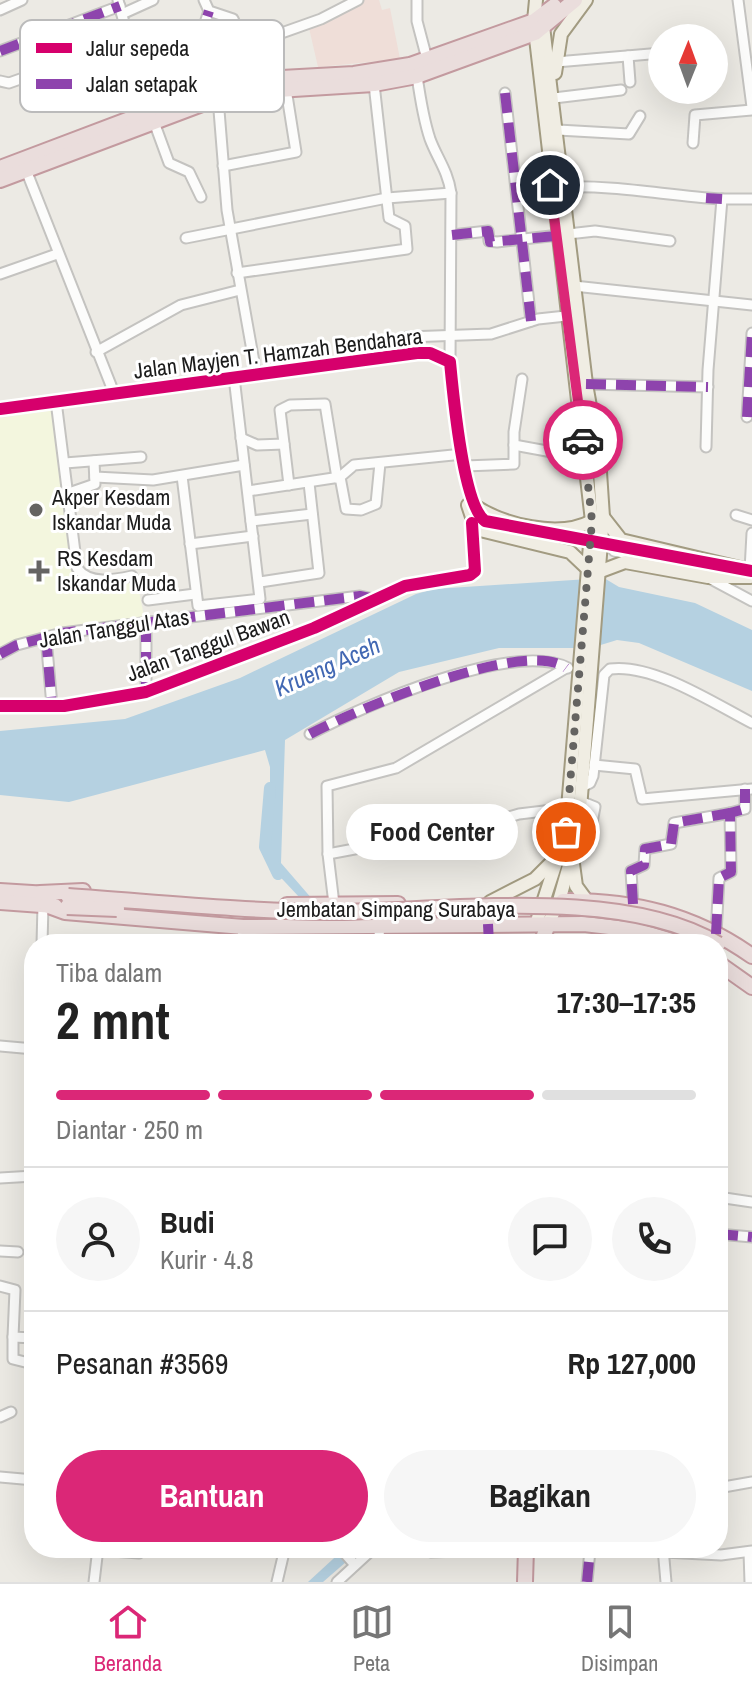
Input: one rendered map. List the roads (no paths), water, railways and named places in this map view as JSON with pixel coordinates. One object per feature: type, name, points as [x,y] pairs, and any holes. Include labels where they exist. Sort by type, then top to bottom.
[{"type":"highway","points":[[284,78],[354,74],[427,59],[538,18],[561,0]]},
{"type":"highway","points":[[286,89],[374,84],[417,76],[575,0]]},
{"type":"highway","points":[[0,180],[161,112]]},
{"type":"highway","points":[[0,168],[169,112]]},
{"type":"highway","points":[[43,907],[66,890],[293,905],[587,901],[633,904],[683,917],[707,934]]},
{"type":"highway","points":[[0,891],[43,907],[68,901]]},
{"type":"highway","name":"Jembatan Simpang Surabaya","points":[[68,901],[243,910],[616,911],[678,925],[700,934]]},
{"type":"highway","name":"Jembatan Simpang Surabaya","points":[[68,901],[333,920],[602,919],[656,928],[671,934]]},
{"type":"highway","points":[[0,902],[65,912],[243,927],[542,924],[610,926],[642,934]]},
{"type":"highway","points":[[536,934],[542,924]]},
{"type":"highway","points":[[542,924],[542,934]]},
{"type":"highway","points":[[728,946],[752,956]]},
{"type":"highway","name":"Jembatan Simpang Surabaya","points":[[728,949],[752,965]]},
{"type":"highway","points":[[728,961],[752,976]]},
{"type":"highway","points":[[728,970],[752,987]]},
{"type":"highway","points":[[515,1582],[516,1558]]},
{"type":"highway","points":[[525,1582],[526,1558]]},
{"type":"main road","points":[[553,84],[561,34],[586,0]]},
{"type":"main road","points":[[538,18],[553,84],[564,187],[562,235],[574,286],[599,457],[595,572],[579,665],[576,786]]},
{"type":"main road","points":[[538,18],[562,235],[566,316],[597,519],[621,540],[749,573]]},
{"type":"main road","points":[[470,505],[494,517],[562,530],[574,530],[597,519]]},
{"type":"main road","points":[[470,505],[472,523],[484,533],[570,552],[595,572]]},
{"type":"main road","points":[[595,572],[625,562],[708,577],[749,573]]},
{"type":"main road","points":[[579,665],[586,735],[574,804],[573,857],[576,886],[587,901]]},
{"type":"main road","points":[[552,901],[559,855],[574,804]]},
{"type":"main road","points":[[490,902],[535,879],[559,855]]},
{"type":"main road","points":[[542,924],[573,857]]},
{"type":"street","points":[[0,10],[22,0]]},
{"type":"street","points":[[85,20],[120,7],[153,0]]},
{"type":"street","points":[[204,0],[209,11],[206,20]]},
{"type":"street","points":[[284,32],[321,19],[358,0]]},
{"type":"street","points":[[417,0],[417,21],[427,59]]},
{"type":"street","points":[[693,143],[695,115],[752,108],[746,24],[738,0]]},
{"type":"street","points":[[209,11],[233,20]]},
{"type":"street","points":[[0,51],[20,44]]},
{"type":"street","points":[[556,62],[648,54]]},
{"type":"street","points":[[628,56],[630,82]]},
{"type":"street","points":[[417,76],[423,115],[434,149],[448,173],[451,193],[450,362]]},
{"type":"street","points":[[0,81],[9,83],[20,79]]},
{"type":"street","points":[[237,273],[407,249],[405,226],[390,220],[374,84]]},
{"type":"street","points":[[223,166],[296,152],[286,89]]},
{"type":"street","points":[[554,98],[621,90]]},
{"type":"street","points":[[505,93],[531,321]]},
{"type":"street","points":[[149,112],[169,163],[189,172],[201,197]]},
{"type":"street","points":[[219,112],[230,230],[256,373]]},
{"type":"street","points":[[558,130],[629,134],[640,116]]},
{"type":"street","points":[[26,170],[114,393]]},
{"type":"street","points":[[564,187],[606,186],[626,191],[752,199]]},
{"type":"street","points":[[186,238],[387,198],[451,193]]},
{"type":"street","points":[[706,447],[722,199]]},
{"type":"street","points":[[452,235],[488,231],[490,242],[611,232],[670,241]]},
{"type":"street","points":[[0,274],[57,254]]},
{"type":"street","points":[[574,286],[752,305]]},
{"type":"street","points":[[96,352],[181,305],[240,290]]},
{"type":"street","points":[[407,337],[491,334],[531,321],[566,316]]},
{"type":"street","points":[[747,417],[752,333]]},
{"type":"street","name":"Jalan Mayjen T. Hamzah Bendahara","points":[[0,409],[256,373],[430,353],[450,362],[470,505]]},
{"type":"street","points":[[182,476],[195,594],[200,607],[257,601],[262,596],[234,377]]},
{"type":"street","points":[[465,469],[514,464],[522,379]]},
{"type":"street","points":[[586,384],[708,387]]},
{"type":"street","points":[[56,401],[79,571],[100,580],[132,576]]},
{"type":"street","points":[[289,485],[280,408],[324,403],[343,506],[350,510],[368,508],[379,497],[380,463]]},
{"type":"street","points":[[241,438],[257,445],[284,444]]},
{"type":"street","points":[[514,445],[574,456]]},
{"type":"street","points":[[248,491],[338,477],[354,465],[463,454]]},
{"type":"street","points":[[65,463],[141,457]]},
{"type":"street","points":[[69,493],[92,487],[94,461]]},
{"type":"street","points":[[95,477],[125,476],[142,481],[244,465]]},
{"type":"street","points":[[260,582],[319,573],[309,483]]},
{"type":"street","points":[[470,505],[485,521],[577,541]]},
{"type":"street","points":[[251,521],[312,514]]},
{"type":"street","points":[[736,515],[752,520]]},
{"type":"street","name":"Jalan Tanggul Bawan","points":[[0,706],[52,706],[146,692],[314,628],[412,584],[473,574],[472,523]]},
{"type":"street","points":[[614,548],[749,573],[752,533]]},
{"type":"street","points":[[190,544],[253,536]]},
{"type":"street","points":[[708,577],[752,601]]},
{"type":"street","points":[[148,600],[195,594]]},
{"type":"street","name":"Jalan Tanggul Atas","points":[[0,654],[46,637],[146,622],[360,596],[374,599]]},
{"type":"street","points":[[146,622],[146,692]]},
{"type":"street","points":[[46,637],[52,706]]},
{"type":"street","points":[[310,734],[377,701],[431,683],[534,661],[579,665]]},
{"type":"street","points":[[334,904],[328,854],[326,795],[329,784],[396,768],[579,665]]},
{"type":"street","points":[[576,786],[590,783],[604,675],[610,669],[621,668],[666,680],[752,723]]},
{"type":"street","points":[[586,735],[599,717]]},
{"type":"street","points":[[594,765],[633,767],[638,773],[642,799],[748,789],[745,809],[674,823],[671,844],[645,849],[644,865],[631,871],[633,904]]},
{"type":"street","points":[[328,854],[574,804],[595,807],[590,833]]},
{"type":"street","points":[[717,934],[719,878],[731,873],[730,813]]},
{"type":"street","points":[[42,934],[43,907]]},
{"type":"street","points":[[488,924],[488,934]]},
{"type":"street","points":[[243,927],[243,934]]},
{"type":"street","points":[[379,934],[380,927]]},
{"type":"street","points":[[0,1055],[0,1046],[24,1048]]},
{"type":"street","points":[[0,1178],[24,1177]]},
{"type":"street","points":[[728,1198],[752,1202]]},
{"type":"street","points":[[728,1235],[752,1237]]},
{"type":"street","points":[[0,1251],[18,1252]]},
{"type":"street","points":[[0,1286],[15,1290],[13,1359],[24,1362]]},
{"type":"street","points":[[13,1337],[24,1338]]},
{"type":"street","points":[[0,1417],[11,1412]]},
{"type":"street","points":[[0,1477],[24,1479]]},
{"type":"street","points":[[728,1486],[752,1482]]},
{"type":"street","points":[[728,1554],[751,1551],[750,1582]]},
{"type":"street","points":[[94,1582],[97,1558]]},
{"type":"street","points":[[278,1579],[283,1558]]},
{"type":"street","points":[[349,1558],[354,1564]]},
{"type":"street","points":[[337,1582],[362,1558]]},
{"type":"street","points":[[587,1582],[589,1558]]},
{"type":"street","points":[[664,1558],[666,1582]]},
{"type":"water","name":"Krueng Aceh","points":[[604,578],[619,587],[695,603],[752,630],[752,691],[639,643],[617,640],[591,648],[499,648],[399,672],[285,740],[281,863],[313,900],[315,934],[305,934],[300,898],[270,866],[270,767],[265,750],[69,802],[0,795],[0,731],[125,719],[240,678],[416,594],[434,589]]},
{"type":"water","points":[[334,1558],[351,1558],[323,1582],[308,1582]]},
{"type":"waterway","points":[[270,788],[265,847],[278,874]]},
{"type":"tunnel","points":[[597,542],[615,546]]},
{"type":"place","name":"Akper Kesdam Iskandar Muda","points":[[36,510]]},
{"type":"place","name":"RS Kesdam Iskandar Muda","points":[[39,571]]},
{"type":"place","name":"Food Center","points":[[566,832]]}]
